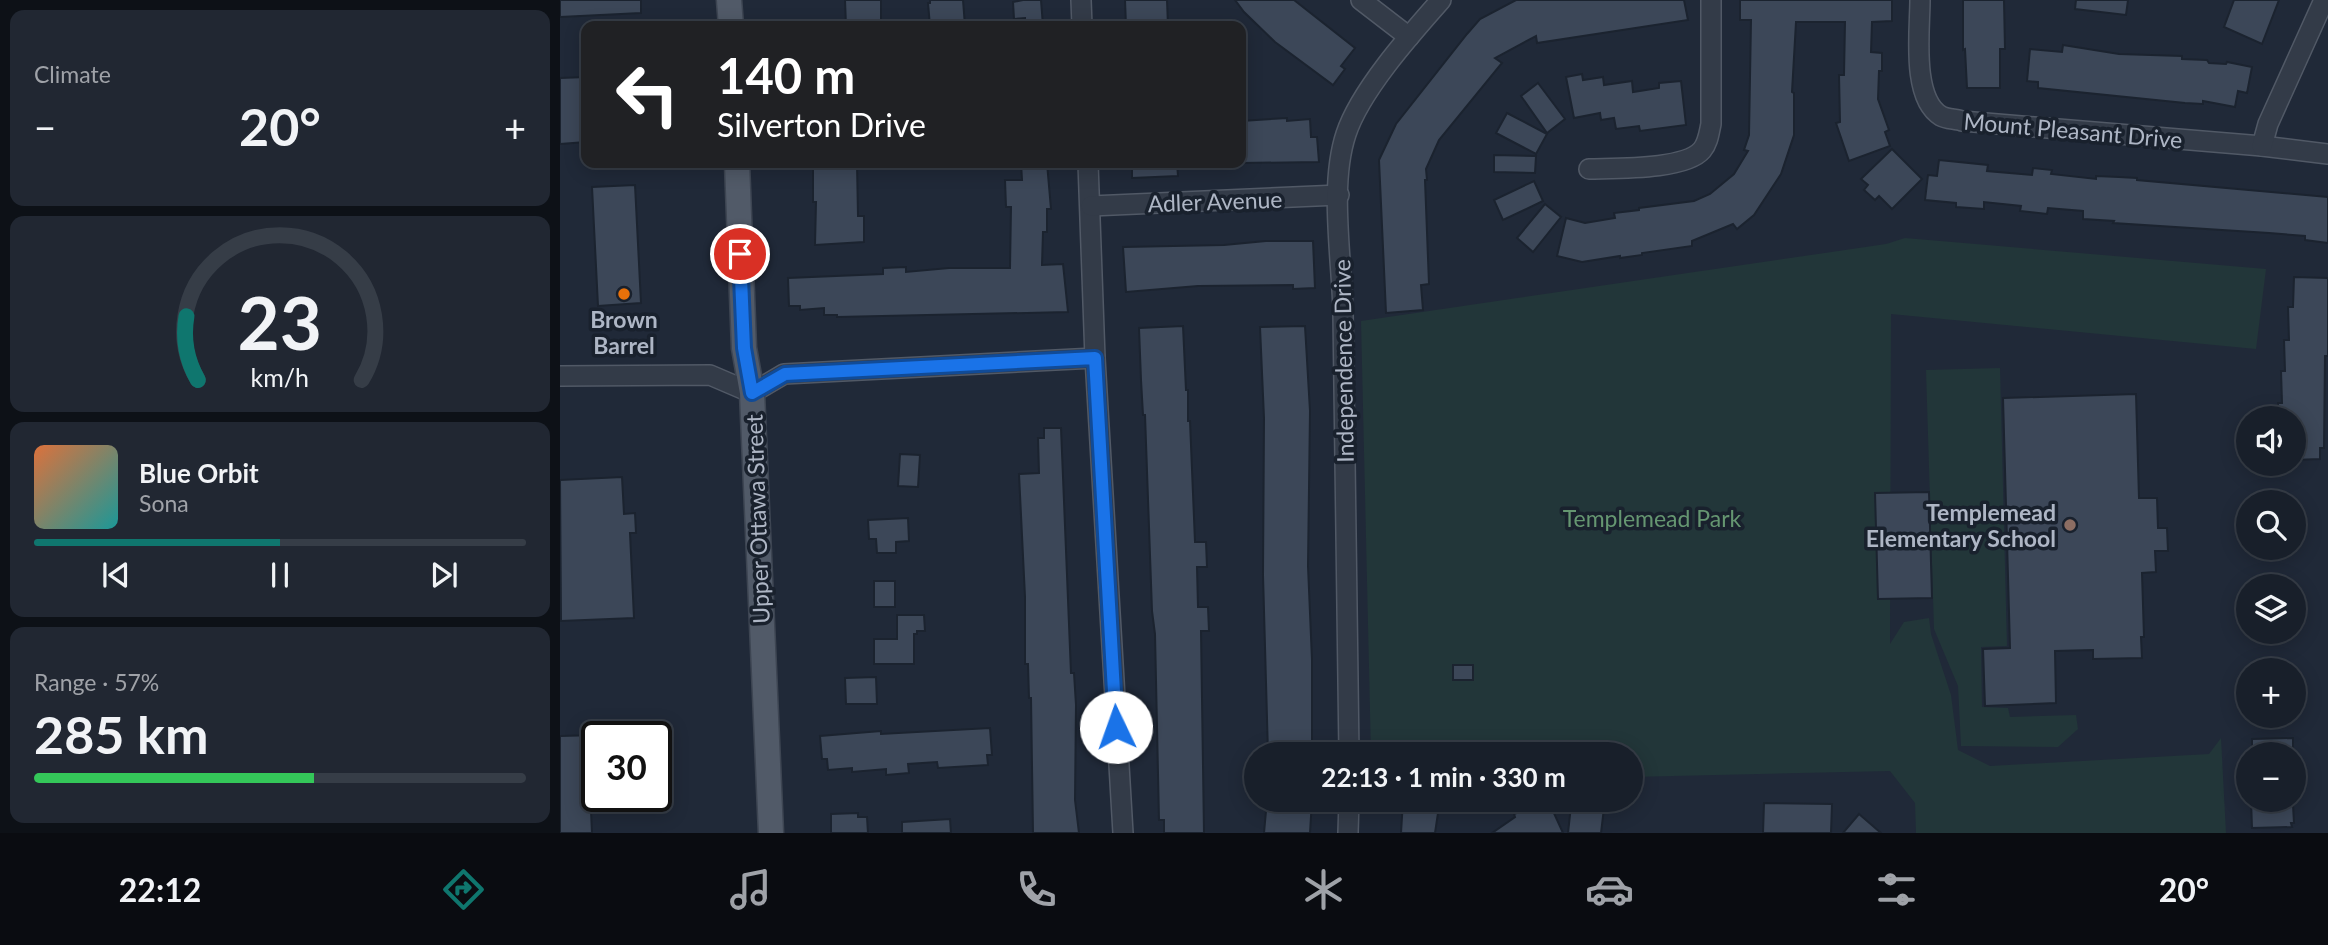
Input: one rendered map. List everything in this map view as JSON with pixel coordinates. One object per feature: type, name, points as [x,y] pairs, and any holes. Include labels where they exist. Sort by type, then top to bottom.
[{"type":"main road","points":[[729,0],[731,21]]},
{"type":"main road","name":"Upper Ottawa Street","points":[[737,168],[744,348],[752,393],[771,833]]},
{"type":"street","points":[[1081,0],[1082,21]]},
{"type":"street","points":[[1360,0],[1409,37]]},
{"type":"street","name":"Independence Drive","points":[[1349,742],[1340,156],[1355,111],[1409,37],[1441,0]]},
{"type":"street","points":[[1589,170],[1675,163],[1691,159],[1701,152],[1711,124],[1711,0]]},
{"type":"street","name":"Mount Pleasant Drive","points":[[1920,0],[1921,80],[1926,101],[1941,116],[1962,121],[2263,146],[2328,154]]},
{"type":"street","points":[[2263,146],[2268,124],[2324,0]]},
{"type":"street","points":[[1088,168],[1095,358],[1123,833]]},
{"type":"street","name":"Adler Avenue","points":[[1091,206],[1339,195]]},
{"type":"street","points":[[560,376],[710,375],[752,393],[785,374],[1095,358]]},
{"type":"street","points":[[1348,833],[1349,812]]},
{"type":"green space","name":"Templemead Park","points":[[1905,238],[2266,269],[2256,349],[1891,314],[1890,644],[1904,622],[1929,618],[1931,634],[1951,695],[1958,750],[1990,766],[2209,754],[2221,738],[2226,833],[1916,833],[1915,803],[1890,771],[1643,777],[1643,742],[1371,742],[1361,321],[1886,244]]},
{"type":"green space","points":[[2000,368],[2007,646],[1981,647],[1982,707],[2008,708],[2010,717],[2076,715],[2078,729],[2058,747],[1961,746],[1958,686],[1934,629],[1926,370]]},
{"type":"building","points":[[560,0],[641,0],[641,13],[560,17]]},
{"type":"building","points":[[845,0],[881,0],[881,21],[846,21]]},
{"type":"building","points":[[930,0],[963,0],[965,21],[930,21]]},
{"type":"building","points":[[1041,0],[1043,21],[1014,19],[1013,2]]},
{"type":"building","points":[[1125,0],[1167,0],[1168,21],[1126,21]]},
{"type":"building","points":[[1235,0],[1294,0],[1355,48],[1341,66],[1345,69],[1333,85],[1275,42]]},
{"type":"building","points":[[1516,0],[1684,0],[1688,20],[1537,43],[1536,36],[1495,58],[1502,63],[1439,140],[1426,169],[1429,284],[1421,285],[1423,310],[1386,313],[1379,160],[1396,124],[1467,34],[1480,19]]},
{"type":"building","points":[[1740,0],[1892,0],[1892,21],[1872,22],[1871,52],[1882,53],[1878,99],[1889,130],[1885,132],[1890,146],[1849,161],[1836,123],[1840,122],[1839,75],[1844,75],[1845,22],[1796,22],[1792,92],[1794,135],[1781,174],[1754,215],[1737,229],[1733,224],[1692,241],[1692,246],[1582,262],[1557,256],[1566,218],[1585,223],[1615,218],[1614,213],[1694,201],[1710,194],[1734,174],[1748,151],[1744,150],[1749,135],[1751,20],[1740,20]]},
{"type":"building","points":[[1963,0],[2004,0],[2005,49],[2000,49],[2000,88],[1967,88],[1965,49],[1963,50]]},
{"type":"building","points":[[2076,0],[2128,0],[2126,15],[2075,9]]},
{"type":"building","points":[[2234,0],[2279,0],[2262,44],[2224,27]]},
{"type":"building","points":[[2063,45],[2119,54],[2182,56],[2182,59],[2207,60],[2209,63],[2227,62],[2252,67],[2247,93],[2238,91],[2235,107],[2203,101],[2203,104],[2185,103],[2038,88],[2038,82],[2027,81],[2030,49],[2062,52]]},
{"type":"building","points":[[1582,74],[1583,80],[1603,77],[1604,85],[1632,81],[1633,92],[1659,88],[1659,83],[1681,81],[1686,125],[1640,131],[1639,126],[1616,129],[1614,118],[1601,120],[1600,113],[1574,118],[1566,77]]},
{"type":"building","points":[[581,77],[581,142],[560,144],[560,78]]},
{"type":"building","points":[[1538,83],[1565,119],[1547,133],[1521,96]]},
{"type":"building","points":[[1507,113],[1547,134],[1536,154],[1496,133]]},
{"type":"building","points":[[1310,119],[1311,137],[1317,137],[1319,162],[1246,163],[1246,121]]},
{"type":"building","points":[[1892,149],[1922,179],[1892,209],[1879,196],[1875,200],[1864,190],[1868,185],[1861,179]]},
{"type":"building","points":[[1494,155],[1536,156],[1535,173],[1494,172]]},
{"type":"building","points":[[1939,160],[1988,165],[1987,171],[2032,175],[2033,168],[2052,170],[2051,174],[2096,179],[2096,176],[2137,178],[2328,197],[2328,243],[2305,240],[2305,236],[2113,223],[2114,221],[2083,219],[2083,211],[2048,208],[2047,214],[2020,211],[2021,206],[1984,202],[1984,209],[1956,207],[1956,203],[1925,200],[1928,175],[1937,176]]},
{"type":"building","points":[[813,168],[857,168],[858,216],[864,216],[864,242],[815,245],[816,202],[813,202]]},
{"type":"building","points":[[1021,168],[1047,168],[1051,209],[1047,209],[1047,232],[1043,232],[1042,265],[1063,264],[1068,312],[837,317],[824,315],[824,308],[800,310],[800,306],[789,306],[788,278],[883,274],[883,268],[906,267],[906,272],[949,268],[1010,268],[1011,207],[1006,207],[1005,180],[1022,180]]},
{"type":"building","points":[[1132,168],[1177,168],[1178,176],[1132,178]]},
{"type":"building","points":[[1534,181],[1543,201],[1503,220],[1494,200]]},
{"type":"building","points":[[635,185],[641,303],[598,306],[592,187]]},
{"type":"building","points":[[1545,204],[1561,217],[1533,252],[1517,238]]},
{"type":"building","points":[[1266,241],[1313,241],[1315,288],[1293,289],[1293,285],[1198,286],[1126,292],[1123,247],[1224,245]]},
{"type":"building","points":[[2294,277],[2328,278],[2324,448],[2320,448],[2320,459],[2306,460],[2306,406],[2278,406],[2278,403],[2282,403],[2281,371],[2285,371],[2284,340],[2289,340],[2288,307],[2293,307]]},
{"type":"building","points":[[1183,326],[1195,542],[1206,542],[1207,567],[1197,567],[1198,607],[1208,607],[1209,631],[1201,631],[1204,833],[1164,833],[1164,820],[1159,820],[1155,634],[1139,328]]},
{"type":"building","points":[[1305,326],[1310,411],[1308,566],[1312,742],[1268,742],[1263,575],[1264,418],[1260,327]]},
{"type":"building","points":[[2136,394],[2139,498],[2157,498],[2158,528],[2167,528],[2168,551],[2155,551],[2156,572],[2142,573],[2142,658],[2093,659],[2093,650],[2055,651],[2056,703],[1985,706],[1983,649],[2010,648],[2003,398]]},
{"type":"building","points":[[1044,428],[1061,428],[1071,673],[1074,673],[1076,705],[1075,800],[1079,833],[1033,833],[1031,698],[1028,664],[1025,664],[1025,597],[1019,474],[1039,473],[1038,438],[1044,438]]},
{"type":"building","points":[[900,454],[920,455],[918,487],[898,486]]},
{"type":"building","points":[[622,477],[624,514],[635,513],[636,533],[630,533],[634,618],[561,621],[560,480]]},
{"type":"building","points":[[1929,492],[1932,598],[1878,599],[1875,493]]},
{"type":"building","points":[[908,518],[909,541],[896,542],[896,553],[877,553],[876,539],[869,539],[868,520]]},
{"type":"building","points":[[874,581],[895,581],[895,607],[874,607]]},
{"type":"building","points":[[897,615],[924,615],[925,631],[917,631],[917,634],[914,634],[914,664],[874,664],[874,639],[897,639]]},
{"type":"building","points":[[1453,665],[1473,665],[1473,680],[1453,680]]},
{"type":"building","points":[[876,677],[877,704],[846,704],[845,678]]},
{"type":"building","points":[[990,728],[992,755],[987,755],[988,765],[938,768],[937,762],[908,764],[909,773],[886,775],[886,769],[852,772],[852,768],[828,770],[827,759],[822,759],[820,736],[881,731],[881,734]]},
{"type":"building","points":[[581,735],[581,812],[591,812],[592,833],[560,833],[560,736]]},
{"type":"building","points":[[2293,738],[2293,742],[2252,742],[2252,739]]},
{"type":"building","points":[[1764,803],[1832,804],[1831,833],[1763,833]]},
{"type":"building","points":[[1266,812],[1311,812],[1310,833],[1264,833]]},
{"type":"building","points":[[1402,812],[1438,812],[1435,833],[1401,833]]},
{"type":"building","points":[[1553,812],[1563,833],[1492,833],[1515,817],[1514,814]]},
{"type":"building","points":[[1570,812],[1604,812],[1601,833],[1568,833]]},
{"type":"building","points":[[2251,812],[2293,812],[2292,827],[2252,828]]},
{"type":"building","points":[[858,813],[858,817],[867,817],[868,833],[831,833],[831,814]]},
{"type":"building","points":[[1859,814],[1881,833],[1843,833]]},
{"type":"building","points":[[950,819],[951,833],[902,833],[902,822]]},
{"type":"place","name":"Brown Barrel","points":[[624,294]]},
{"type":"place","name":"Templemead Elementary School","points":[[2070,525]]},
{"type":"route","points":[[740,254],[744,348],[752,393],[785,374],[1095,358],[1116,727]]}]
